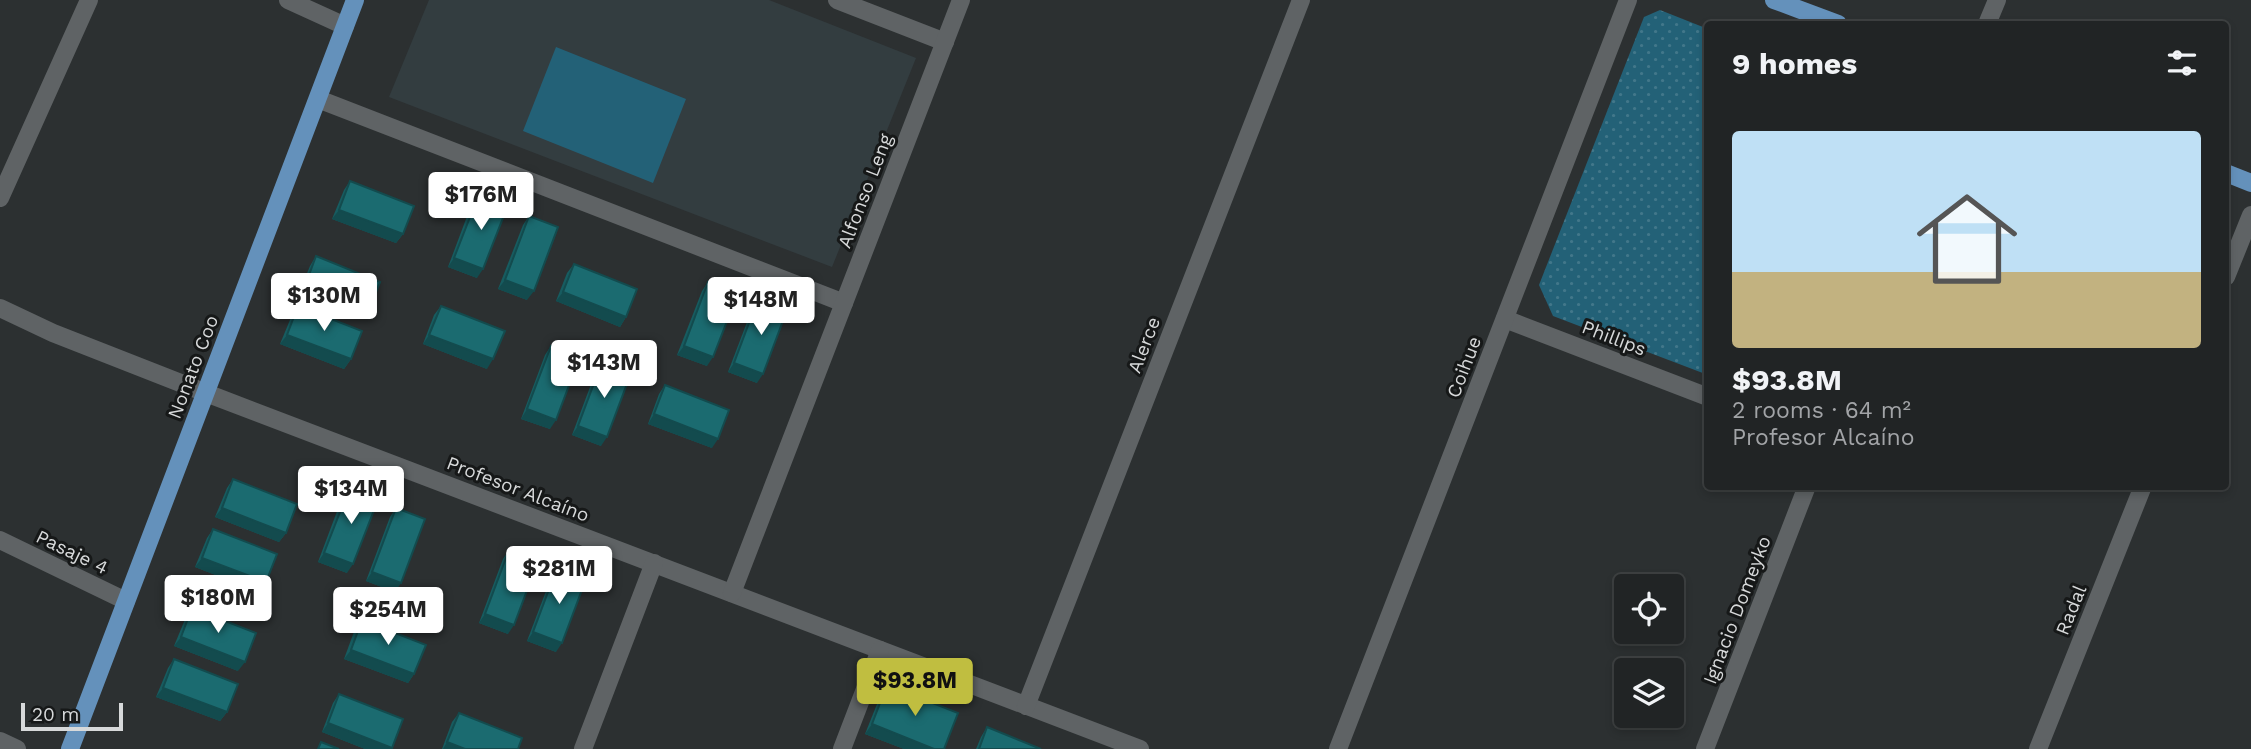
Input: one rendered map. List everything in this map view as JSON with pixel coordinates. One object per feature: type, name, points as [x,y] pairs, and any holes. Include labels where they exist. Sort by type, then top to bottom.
[{"type":"main road","name":"Nonato Coo","points":[[72,748],[355,0]]},
{"type":"main road","points":[[1774,0],[1830,21]]},
{"type":"main road","points":[[2229,174],[2251,183]]},
{"type":"street","points":[[0,198],[89,0]]},
{"type":"street","points":[[288,0],[345,26]]},
{"type":"street","points":[[837,0],[945,41]]},
{"type":"street","name":"Alfonso Leng","points":[[732,593],[961,0]]},
{"type":"street","name":"Alerce","points":[[1026,706],[1301,0]]},
{"type":"street","name":"Coihue","points":[[1338,749],[1628,0]]},
{"type":"street","points":[[1988,21],[1997,0]]},
{"type":"street","points":[[318,99],[844,303]]},
{"type":"street","points":[[2229,270],[2251,215]]},
{"type":"street","name":"Profesor Alcaíno","points":[[0,308],[54,333],[206,393],[1026,706],[1105,743],[1140,749]]},
{"type":"street","name":"Phillips","points":[[1505,319],[1704,395]]},
{"type":"street","name":"Ignacio Domeyko","points":[[1705,749],[1805,490]]},
{"type":"street","name":"Radal","points":[[2038,749],[2141,490]]},
{"type":"street","name":"Pasaje 4","points":[[0,540],[126,601]]},
{"type":"street","points":[[583,749],[654,564]]},
{"type":"street","points":[[842,749],[880,650]]},
{"type":"street","points":[[0,741],[17,749]]},
{"type":"shaded area","points":[[429,0],[769,0],[916,58],[832,267],[389,97]]},
{"type":"shaded area","points":[[1660,10],[1704,27],[1704,373],[1553,316],[1539,285],[1644,17]]},
{"type":"shaded area","points":[[556,47],[686,99],[653,183],[523,131]]},
{"type":"building","points":[[350,181],[414,206],[403,234],[339,210]]},
{"type":"building","points":[[479,194],[508,205],[483,269],[454,258]]},
{"type":"building","points":[[529,216],[558,227],[534,291],[505,280]]},
{"type":"building","points":[[316,256],[380,282],[369,310],[305,286]]},
{"type":"building","points":[[574,264],[637,289],[626,317],[563,292]]},
{"type":"building","points":[[708,282],[738,293],[713,357],[684,346]]},
{"type":"building","points":[[758,299],[787,310],[763,374],[734,363]]},
{"type":"building","points":[[298,306],[362,331],[351,359],[287,335]]},
{"type":"building","points":[[441,306],[505,331],[493,359],[429,335]]},
{"type":"building","points":[[551,346],[580,356],[556,420],[527,409]]},
{"type":"building","points":[[602,362],[631,373],[607,437],[578,426]]},
{"type":"building","points":[[665,385],[729,410],[718,439],[654,414]]},
{"type":"building","points":[[233,479],[297,504],[286,533],[222,508]]},
{"type":"building","points":[[349,489],[378,500],[353,564],[324,553]]},
{"type":"building","points":[[396,508],[425,519],[401,583],[372,572]]},
{"type":"building","points":[[213,529],[277,554],[266,582],[202,558]]},
{"type":"building","points":[[509,550],[538,561],[514,625],[485,614]]},
{"type":"building","points":[[557,568],[586,579],[562,643],[533,632]]},
{"type":"building","points":[[192,608],[256,633],[245,662],[181,637]]},
{"type":"building","points":[[362,620],[426,645],[414,674],[351,650]]},
{"type":"building","points":[[174,659],[238,684],[227,712],[163,688]]},
{"type":"building","points":[[887,685],[958,713],[944,749],[934,749],[872,724]]},
{"type":"building","points":[[339,694],[403,719],[392,748],[328,723]]},
{"type":"building","points":[[459,713],[522,738],[518,749],[465,749],[447,742]]},
{"type":"building","points":[[987,727],[1041,749],[979,749]]},
{"type":"building","points":[[321,742],[339,749],[318,749]]}]
